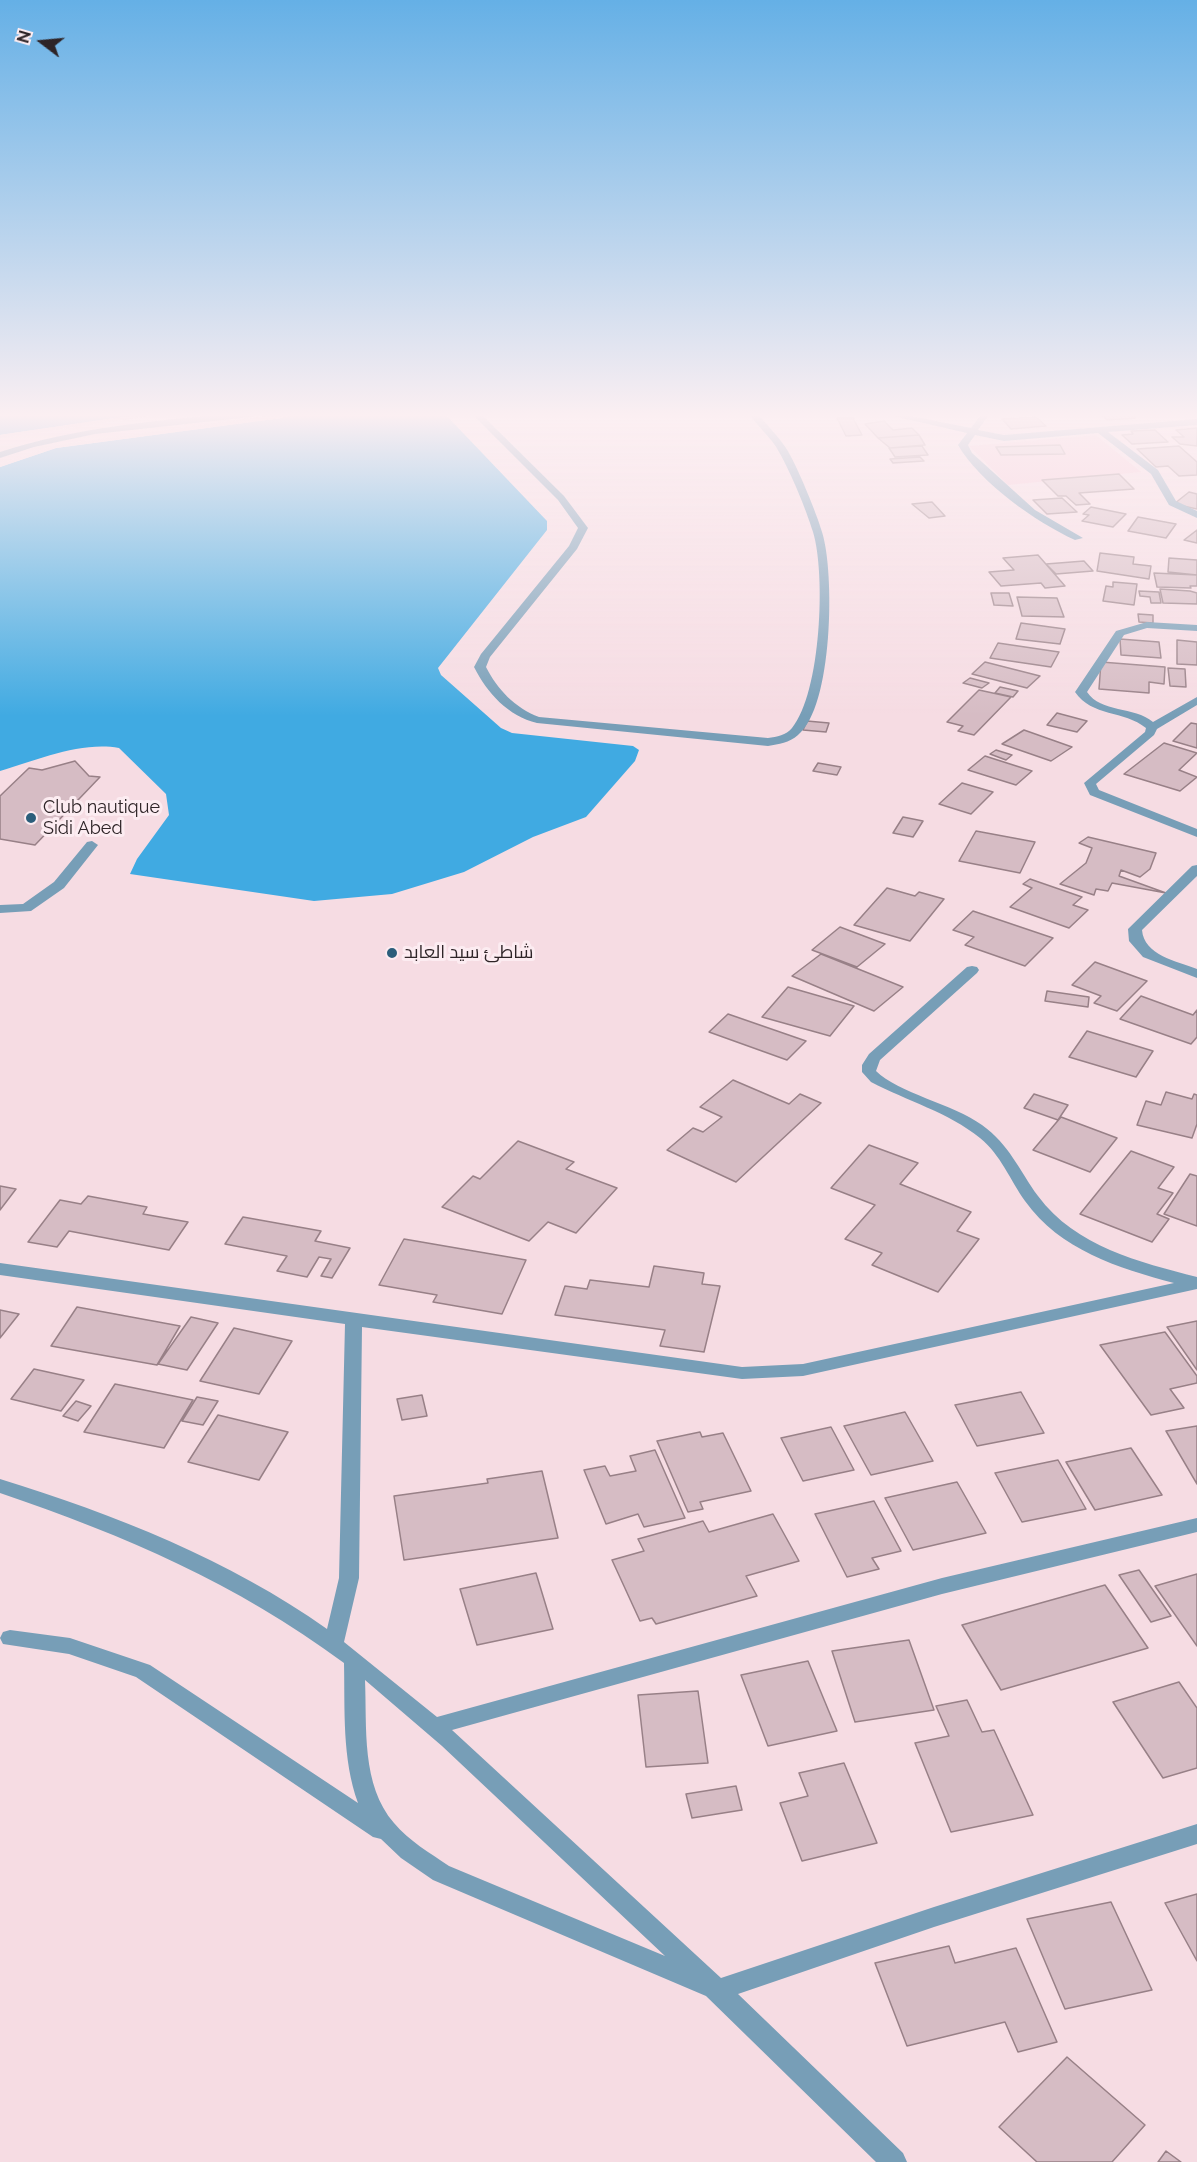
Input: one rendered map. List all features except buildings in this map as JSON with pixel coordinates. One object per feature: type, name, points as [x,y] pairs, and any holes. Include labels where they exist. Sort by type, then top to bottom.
[{"type":"street","points":[[573,514],[584,528],[573,547],[485,656],[480,667],[484,677],[516,711],[537,720],[768,742],[782,740],[795,732],[805,717],[820,671],[825,579],[818,533],[810,514]]},
{"type":"street","points":[[1033,514],[1078,538]]},
{"type":"street","points":[[1152,727],[1138,717],[1092,703],[1083,698],[1081,692],[1120,633],[1128,628],[1138,625],[1197,628]]},
{"type":"street","points":[[1197,700],[1152,727],[1150,733],[1090,783],[1094,792],[1197,833]]},
{"type":"street","points":[[0,909],[26,908],[59,885],[92,845]]},
{"type":"street","points":[[1197,869],[1135,929],[1136,941],[1148,954],[1197,974]]},
{"type":"street","points":[[972,970],[874,1057],[869,1065],[869,1072],[881,1082],[961,1119],[986,1135],[1006,1155],[1031,1199],[1059,1227],[1099,1252],[1136,1267],[1197,1283]]},
{"type":"street","points":[[0,1269],[742,1373],[803,1370],[1197,1283]]},
{"type":"street","points":[[334,1643],[349,1578],[354,1318]]},
{"type":"street","points":[[0,1486],[148,1539],[226,1577],[334,1643],[435,1726],[719,1990],[894,2162]]},
{"type":"street","points":[[435,1726],[942,1586],[1197,1525]]},
{"type":"street","points":[[10,1638],[70,1646],[143,1671],[388,1835],[412,1856],[441,1873],[719,1990],[934,1917],[1197,1834]]},
{"type":"street","points":[[354,1659],[360,1783],[370,1810],[388,1835]]},
{"type":"water","points":[[0,514],[540,514],[547,521],[547,530],[438,668],[441,675],[501,728],[512,733],[633,746],[639,750],[635,761],[586,817],[533,837],[464,872],[392,894],[314,901],[130,874],[137,859],[169,815],[166,794],[119,748],[74,749],[0,771]]},
{"type":"place","name":"Club nautique Sidi Abed","points":[[31,818]]},
{"type":"place","name":"شاطئ سيد العابد","points":[[392,953]]}]
